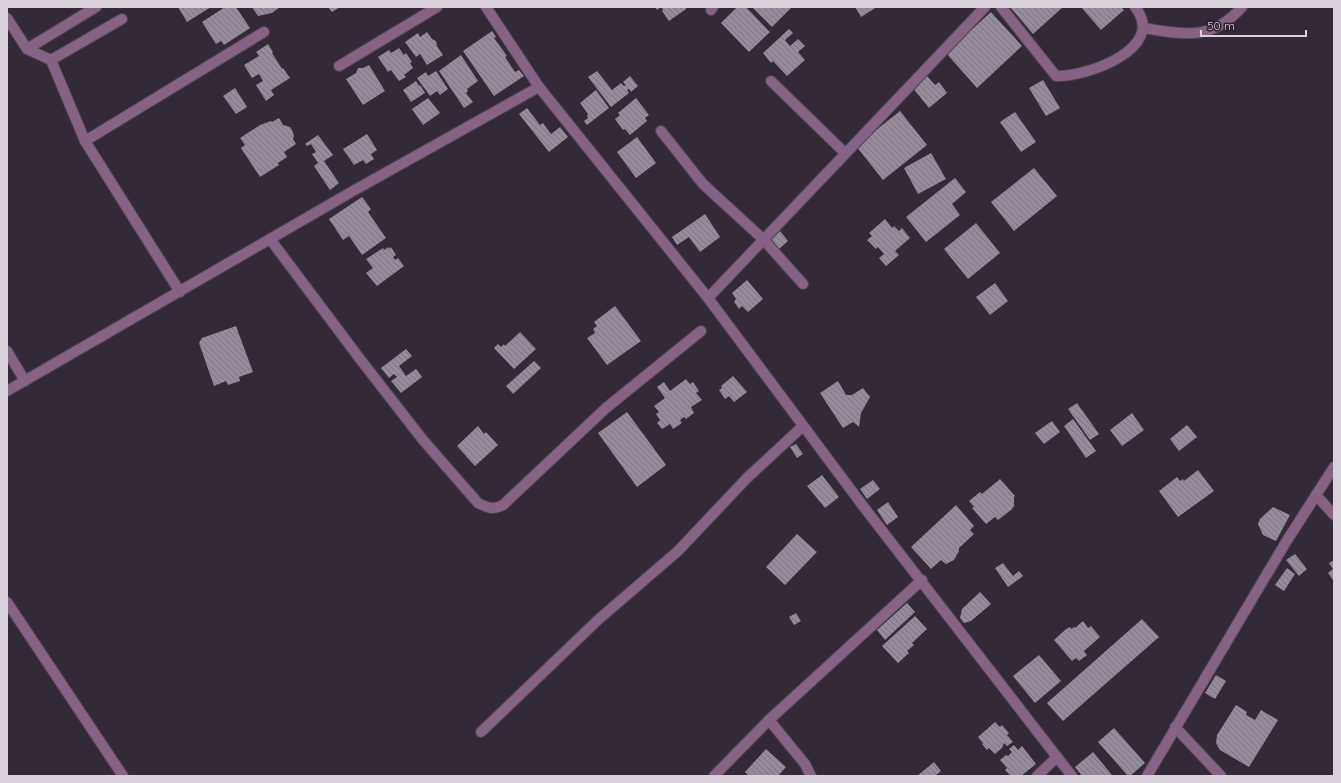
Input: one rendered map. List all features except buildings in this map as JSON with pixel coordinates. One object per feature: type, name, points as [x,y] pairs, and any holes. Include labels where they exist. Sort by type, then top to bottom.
[{"type":"street","points":[[27,49],[96,7]]},
{"type":"street","points":[[339,66],[437,7]]},
{"type":"street","points":[[486,7],[539,87],[708,298],[803,426],[1072,776]]},
{"type":"street","points":[[708,298],[985,7]]},
{"type":"street","points":[[1001,7],[1056,76],[1086,72],[1110,64],[1126,54],[1138,40],[1143,28],[1142,18],[1135,7]]},
{"type":"street","points":[[1143,28],[1181,34],[1213,30],[1225,23],[1242,7]]},
{"type":"street","points":[[7,18],[27,49],[51,60],[85,141],[180,292]]},
{"type":"street","points":[[51,60],[122,19]]},
{"type":"street","points":[[85,141],[264,32]]},
{"type":"street","points":[[771,81],[845,153]]},
{"type":"street","points":[[7,391],[270,239],[539,87]]},
{"type":"street","points":[[662,132],[703,184],[763,239],[803,284]]},
{"type":"street","points":[[270,239],[360,360],[423,440],[478,503],[487,508],[495,509],[503,505],[606,408],[701,332]]},
{"type":"street","points":[[7,351],[24,381]]},
{"type":"street","points":[[481,732],[599,619],[678,551],[747,478],[803,426]]},
{"type":"street","points":[[1146,776],[1292,531],[1334,467]]},
{"type":"street","points":[[1316,495],[1334,515]]},
{"type":"street","points":[[714,776],[769,720],[922,580]]},
{"type":"street","points":[[7,602],[123,776]]},
{"type":"street","points":[[769,720],[806,764],[811,776]]},
{"type":"street","points":[[1175,727],[1221,776]]},
{"type":"street","points":[[1037,776],[1057,757]]}]
